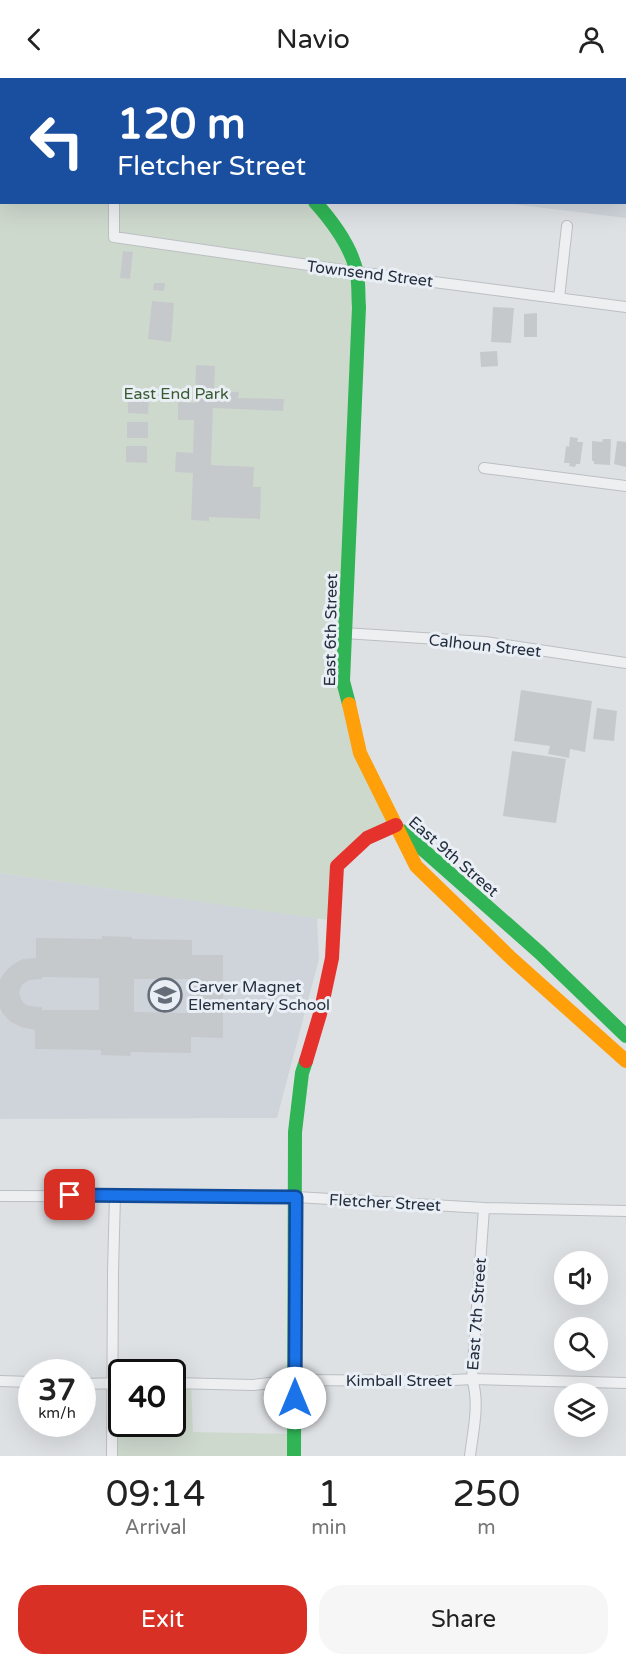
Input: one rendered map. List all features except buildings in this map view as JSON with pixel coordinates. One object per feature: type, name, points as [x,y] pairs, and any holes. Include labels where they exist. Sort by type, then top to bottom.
[{"type":"main road","name":"East 6th Street","points":[[317,204],[344,242],[357,272],[359,307],[343,681],[360,753],[396,825]]},
{"type":"main road","name":"East 9th Street","points":[[396,825],[540,953],[626,1036]]},
{"type":"main road","name":"East 9th Street","points":[[396,825],[416,866],[512,959],[626,1061]]},
{"type":"main road","points":[[294,1456],[295,1132],[302,1073],[320,1014],[328,977],[338,866],[367,838],[396,825]]},
{"type":"street","name":"Townsend Street","points":[[114,204],[114,237],[626,307]]},
{"type":"street","points":[[559,298],[567,226]]},
{"type":"street","points":[[483,468],[626,486]]},
{"type":"street","name":"Calhoun Street","points":[[344,633],[485,642],[626,663]]},
{"type":"street","name":"Fletcher Street","points":[[0,1196],[296,1197],[484,1208],[626,1211]]},
{"type":"street","points":[[115,1196],[116,1359]]},
{"type":"street","name":"East 7th Street","points":[[470,1456],[475,1408],[472,1378],[484,1208]]},
{"type":"street","name":"Kimball Street","points":[[186,1383],[253,1385],[295,1380],[427,1381],[472,1378],[626,1383]]},
{"type":"street","points":[[0,1381],[18,1382]]},
{"type":"street","points":[[112,1456],[113,1437]]},
{"type":"shaded area","points":[[511,204],[626,204],[626,218]]},
{"type":"shaded area","points":[[0,873],[317,918],[319,959],[277,1118],[0,1119]]},
{"type":"green space","name":"East End Park","points":[[0,204],[315,204],[357,272],[349,709],[396,825],[338,866],[335,921],[0,873]]},
{"type":"green space","points":[[186,1384],[191,1384],[193,1432],[295,1434],[294,1456],[111,1456],[111,1437],[186,1437]]},
{"type":"traffic: fast","points":[[317,204],[335,226],[351,254],[358,282],[359,307],[343,681],[349,704]]},
{"type":"traffic: fast","points":[[402,831],[540,953],[626,1036]]},
{"type":"traffic: fast","points":[[294,1456],[295,1132],[302,1073],[306,1061]]},
{"type":"traffic: slow","points":[[349,704],[360,753],[416,866],[512,959],[626,1061]]},
{"type":"traffic: jam","points":[[306,1061],[320,1014],[332,958],[337,866],[367,838],[396,825]]},
{"type":"place","name":"Carver Magnet Elementary School","points":[[165,995]]},
{"type":"route","points":[[70,1195],[296,1197],[295,1398]]}]
